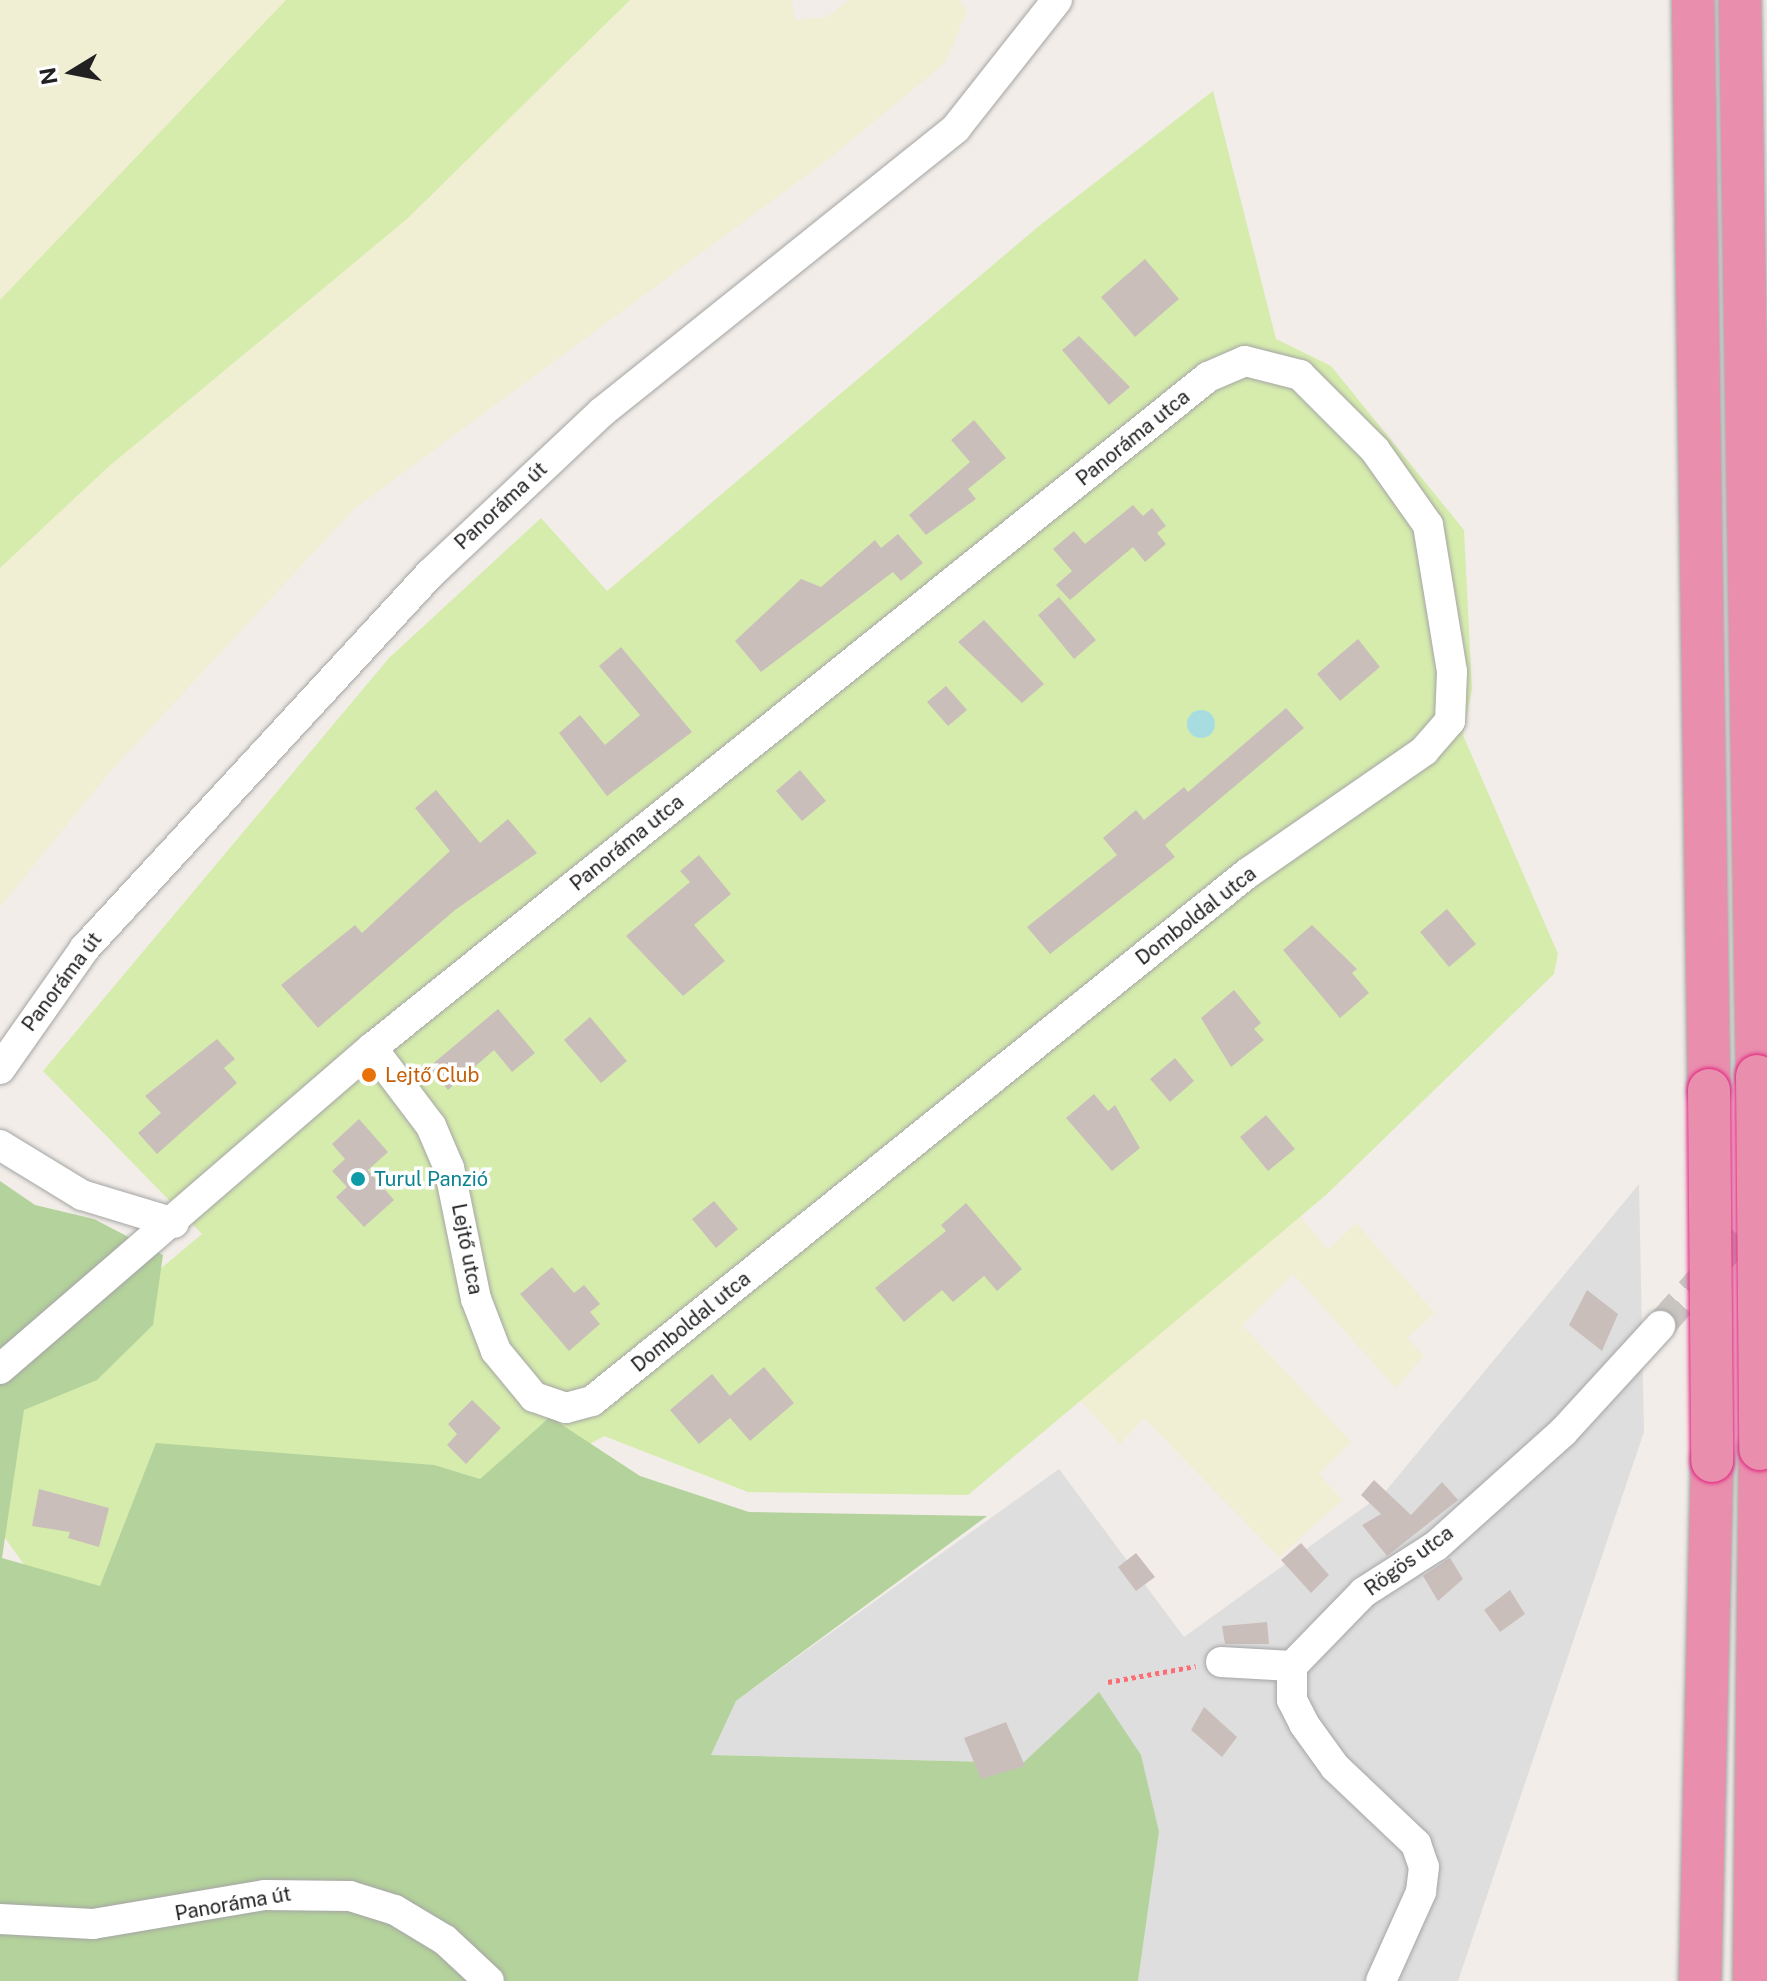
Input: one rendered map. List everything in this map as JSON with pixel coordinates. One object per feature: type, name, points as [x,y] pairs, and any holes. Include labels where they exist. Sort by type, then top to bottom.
[{"type":"highway","points":[[1693,0],[1712,1461],[1700,1981]]},
{"type":"highway","points":[[1740,0],[1760,1449],[1754,1981]]},
{"type":"street","name":"Panoráma út","points":[[0,1069],[85,948],[430,574],[614,402],[956,128],[1057,0]]},
{"type":"street","name":"Panoráma utca","points":[[0,1369],[174,1223],[372,1048],[1208,377],[1245,361]]},
{"type":"street","name":"Domboldal utca","points":[[592,1401],[1249,872],[1424,751],[1450,721],[1452,672],[1428,525],[1375,450],[1300,375],[1245,361]]},
{"type":"street","name":"Lejtő utca","points":[[372,1048],[431,1126],[449,1168],[476,1299],[496,1351],[534,1397],[566,1408],[592,1401]]},
{"type":"street","points":[[0,1145],[82,1195],[174,1223]]},
{"type":"street","name":"Rögös utca","points":[[1292,1666],[1364,1592],[1436,1546],[1563,1432],[1660,1326]]},
{"type":"street","points":[[1221,1662],[1292,1666],[1292,1700],[1304,1724],[1335,1767],[1416,1844],[1424,1867],[1421,1892],[1381,1981]]},
{"type":"street","name":"Panoráma út","points":[[0,1919],[93,1924],[265,1895],[350,1896],[433,1933],[489,1981]]},
{"type":"path","points":[[1108,1682],[1221,1662]]},
{"type":"shaded area","points":[[0,0],[792,0],[795,20],[827,17],[849,0],[960,0],[967,11],[945,63],[830,158],[354,509],[109,773],[0,907]]},
{"type":"shaded area","points":[[1257,1164],[1328,1250],[1356,1223],[1435,1313],[1407,1338],[1424,1356],[1396,1388],[1293,1274],[1242,1325],[1351,1442],[1319,1474],[1342,1500],[1279,1557],[1144,1418],[1120,1444],[1070,1389]]},
{"type":"shaded area","points":[[1639,1184],[1644,1432],[1458,1981],[1138,1981],[1159,1832],[1023,1763],[711,1755],[736,1701],[1059,1469],[1184,1637],[1385,1492]]},
{"type":"green space","points":[[286,0],[630,0],[408,218],[107,468],[0,568],[0,300]]},
{"type":"green space","points":[[1213,91],[1276,339],[1331,366],[1464,530],[1472,689],[1463,735],[1558,954],[1554,974],[1326,1195],[968,1495],[748,1492],[604,1436],[447,1525],[79,1641],[0,1531],[0,1403],[202,1234],[43,1071],[389,658],[541,518],[607,591],[1039,226]]},
{"type":"green space","points":[[0,1181],[35,1205],[94,1219],[163,1255],[153,1325],[97,1380],[24,1410],[2,1558],[100,1586],[156,1443],[434,1465],[480,1479],[550,1417],[640,1476],[749,1512],[987,1516],[736,1701],[711,1755],[1023,1763],[1099,1692],[1141,1755],[1159,1832],[1138,1981],[0,1981]]},
{"type":"water","points":[[1201,710],[1211,714],[1215,724],[1211,734],[1201,738],[1191,734],[1187,724],[1191,714]]},
{"type":"building","points":[[1145,259],[1179,299],[1135,337],[1101,297]]},
{"type":"building","points":[[1079,336],[1130,387],[1109,405],[1062,350]]},
{"type":"building","points":[[974,420],[1006,458],[968,489],[976,499],[926,535],[909,515],[970,462],[951,440]]},
{"type":"building","points":[[1133,505],[1143,516],[1152,508],[1166,526],[1157,533],[1166,544],[1145,562],[1133,547],[1070,600],[1056,585],[1072,571],[1053,549],[1074,531],[1085,544]]},
{"type":"building","points":[[898,534],[923,563],[901,581],[893,572],[761,672],[735,641],[801,579],[821,587],[875,540],[881,548]]},
{"type":"building","points":[[1059,597],[1096,640],[1074,659],[1038,615]]},
{"type":"building","points":[[984,620],[1044,684],[1022,703],[958,642]]},
{"type":"building","points":[[1358,639],[1380,667],[1340,701],[1317,674]]},
{"type":"building","points":[[621,647],[692,732],[607,796],[559,733],[580,715],[605,745],[640,715],[599,666]]},
{"type":"building","points":[[946,686],[967,710],[948,726],[927,702]]},
{"type":"building","points":[[1286,708],[1304,728],[1165,845],[1175,857],[1050,954],[1027,927],[1117,855],[1103,838],[1136,810],[1144,820],[1184,787],[1188,792]]},
{"type":"building","points":[[800,770],[826,801],[802,821],[776,791]]},
{"type":"building","points":[[436,790],[480,843],[508,819],[537,853],[455,910],[318,1028],[281,985],[355,925],[362,933],[450,851],[415,808]]},
{"type":"building","points":[[699,855],[731,894],[694,925],[725,961],[683,996],[626,936],[690,882],[680,871]]},
{"type":"building","points":[[1447,909],[1476,944],[1449,967],[1420,932]]},
{"type":"building","points":[[1312,925],[1357,969],[1352,973],[1369,993],[1340,1018],[1283,950]]},
{"type":"building","points":[[1234,990],[1261,1023],[1254,1029],[1264,1040],[1231,1067],[1201,1018]]},
{"type":"building","points":[[498,1009],[535,1053],[512,1072],[494,1050],[448,1090],[429,1067]]},
{"type":"building","points":[[590,1017],[627,1061],[601,1083],[564,1040]]},
{"type":"building","points":[[217,1039],[235,1059],[224,1068],[237,1083],[157,1154],[138,1133],[161,1113],[145,1096]]},
{"type":"building","points":[[1175,1058],[1194,1081],[1170,1102],[1150,1079]]},
{"type":"building","points":[[1094,1094],[1108,1111],[1115,1105],[1140,1148],[1112,1171],[1066,1118]]},
{"type":"building","points":[[1266,1115],[1295,1149],[1268,1171],[1240,1137]]},
{"type":"building","name":"Turul Panzió","points":[[359,1119],[388,1152],[368,1170],[394,1200],[364,1227],[336,1197],[347,1187],[332,1171],[345,1159],[332,1144]]},
{"type":"building","points":[[714,1201],[738,1229],[716,1248],[692,1219]]},
{"type":"building","points":[[966,1203],[1022,1269],[997,1291],[984,1276],[953,1302],[942,1290],[904,1322],[875,1288],[946,1231],[941,1225]]},
{"type":"building","points":[[552,1267],[574,1293],[584,1285],[600,1304],[590,1312],[600,1324],[569,1351],[520,1294]]},
{"type":"building","points":[[1587,1290],[1618,1314],[1602,1351],[1569,1325]]},
{"type":"building","points":[[764,1367],[794,1403],[750,1441],[730,1418],[699,1444],[670,1410],[712,1374],[730,1396]]},
{"type":"building","points":[[472,1400],[501,1428],[466,1464],[447,1445],[457,1434],[448,1424]]},
{"type":"building","points":[[1374,1480],[1411,1515],[1442,1482],[1458,1500],[1387,1556],[1362,1525],[1381,1514],[1361,1495]]},
{"type":"building","points":[[39,1489],[109,1508],[99,1547],[68,1538],[70,1532],[32,1526]]},
{"type":"building","points":[[1301,1543],[1329,1575],[1311,1593],[1281,1560]]},
{"type":"building","points":[[1136,1553],[1155,1577],[1136,1591],[1118,1567]]},
{"type":"building","points":[[1450,1558],[1463,1579],[1438,1601],[1423,1576]]},
{"type":"building","points":[[1510,1590],[1525,1614],[1500,1632],[1484,1610]]},
{"type":"building","points":[[1267,1622],[1269,1644],[1225,1644],[1222,1626]]},
{"type":"building","points":[[1204,1707],[1237,1737],[1222,1757],[1191,1730]]},
{"type":"building","points":[[1006,1722],[1025,1766],[981,1779],[964,1738]]},
{"type":"tunnel","points":[[1660,1326],[1763,1210]]},
{"type":"place","name":"Lejtő Club","points":[[369,1075]]},
{"type":"place","name":"Turul Panzió","points":[[358,1179]]}]
